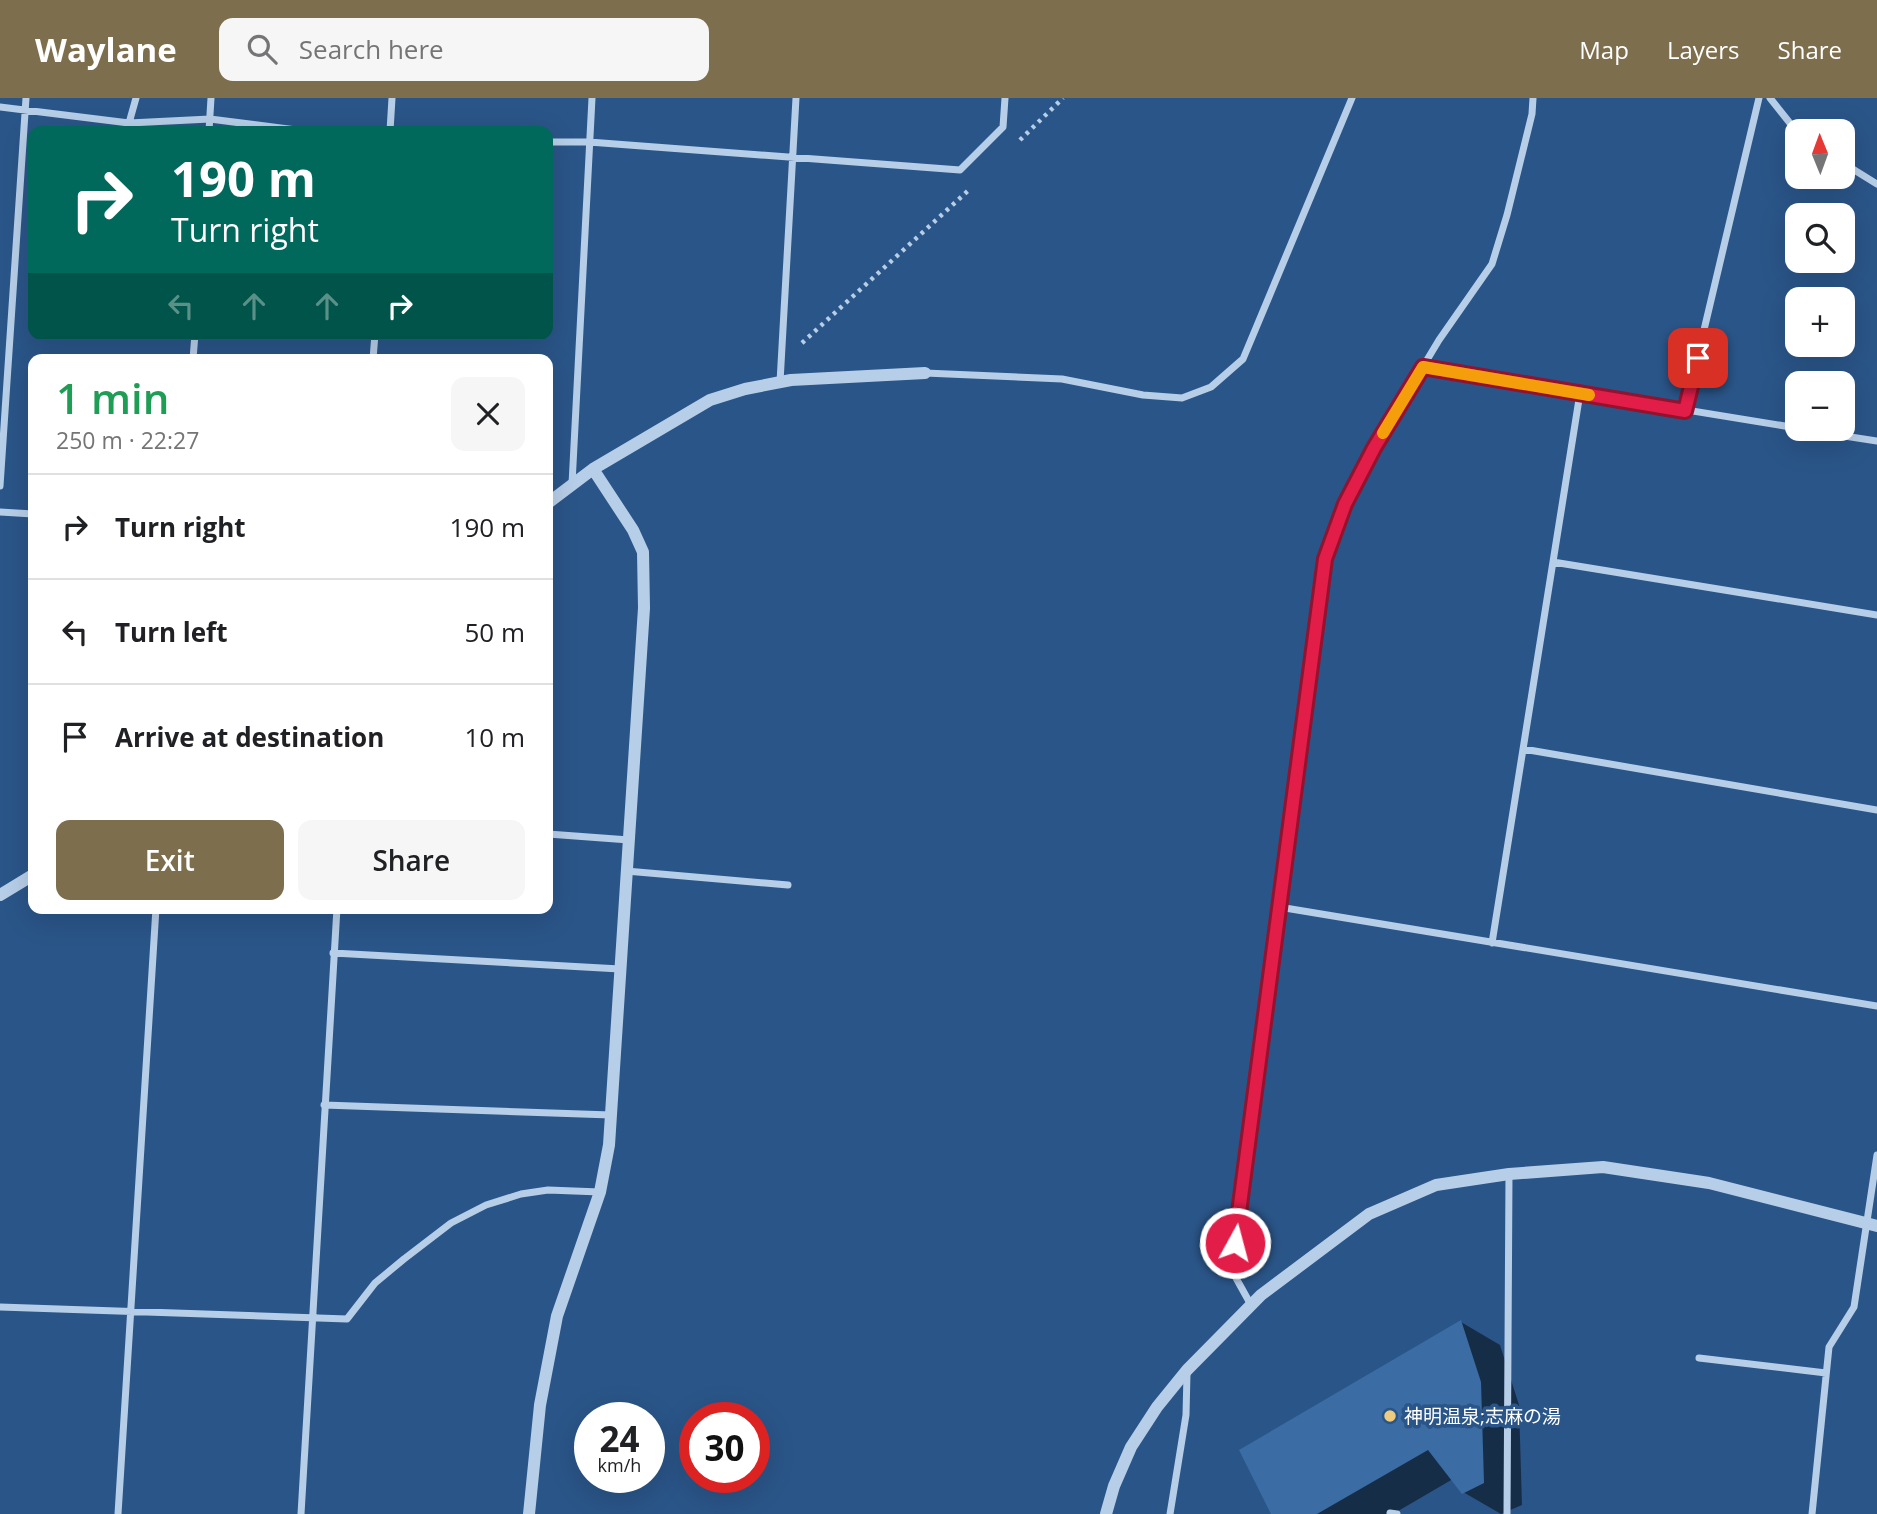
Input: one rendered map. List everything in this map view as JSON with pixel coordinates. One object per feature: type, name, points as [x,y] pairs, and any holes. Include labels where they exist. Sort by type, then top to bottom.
[{"type":"street","points":[[0,486],[26,98]]},
{"type":"street","points":[[129,123],[136,98]]},
{"type":"street","points":[[209,126],[211,98]]},
{"type":"street","points":[[390,126],[392,98]]},
{"type":"street","points":[[572,484],[592,98]]},
{"type":"street","points":[[780,382],[796,98]]},
{"type":"street","points":[[553,142],[589,142],[960,170],[1003,127],[1004,98]]},
{"type":"street","points":[[553,499],[593,469],[710,400],[745,389],[791,380],[925,373],[1062,379],[1143,395],[1182,398],[1211,387],[1243,359],[1353,98]]},
{"type":"street","points":[[1251,1305],[1231,1269],[1325,559],[1345,504],[1374,448],[1423,367],[1492,264],[1532,114],[1533,98]]},
{"type":"street","points":[[1685,411],[1759,98]]},
{"type":"street","points":[[1770,98],[1787,119]]},
{"type":"street","points":[[0,107],[129,123],[210,119],[265,126]]},
{"type":"street","points":[[1855,170],[1877,184]]},
{"type":"street","points":[[1423,367],[1785,427]]},
{"type":"street","points":[[1492,943],[1580,393]]},
{"type":"street","points":[[1855,438],[1877,441]]},
{"type":"street","points":[[529,1514],[540,1405],[557,1316],[600,1192],[609,1145],[644,608],[643,552],[633,530],[593,469]]},
{"type":"street","points":[[0,512],[28,514]]},
{"type":"street","points":[[1553,562],[1877,615]]},
{"type":"street","points":[[1523,749],[1877,810]]},
{"type":"street","points":[[553,834],[629,840]]},
{"type":"street","points":[[626,871],[788,885]]},
{"type":"street","points":[[0,895],[28,878]]},
{"type":"street","points":[[1279,907],[1877,1006]]},
{"type":"street","points":[[118,1514],[156,914]]},
{"type":"street","points":[[301,1514],[336,914]]},
{"type":"street","points":[[333,953],[620,969]]},
{"type":"street","points":[[324,1105],[611,1115]]},
{"type":"street","points":[[1812,1514],[1829,1347],[1854,1307],[1872,1224],[1877,1155]]},
{"type":"street","points":[[1106,1514],[1114,1486],[1131,1447],[1157,1407],[1187,1370],[1261,1295],[1368,1214],[1436,1185],[1509,1174],[1603,1167],[1709,1183],[1872,1224]]},
{"type":"street","points":[[1507,1514],[1509,1174]]},
{"type":"street","points":[[0,1307],[348,1319],[374,1283],[451,1223],[486,1205],[522,1194],[548,1190],[600,1192]]},
{"type":"street","points":[[1699,1358],[1826,1373]]},
{"type":"street","points":[[1170,1514],[1186,1415],[1187,1370]]},
{"type":"path","points":[[1017,143],[1063,98]]},
{"type":"path","points":[[781,363],[979,179]]},
{"type":"building","name":"神明温泉;志麻の湯","points":[[1461,1320],[1481,1382],[1484,1483],[1462,1494],[1428,1450],[1317,1514],[1271,1514],[1239,1450]]},
{"type":"slow traffic","points":[[1383,433],[1423,367],[1589,395]]},
{"type":"place","name":"神明温泉;志麻の湯","points":[[1390,1416]]},
{"type":"route","points":[[1235,1243],[1325,559],[1345,504],[1374,448],[1423,367],[1685,411],[1698,358]]}]
